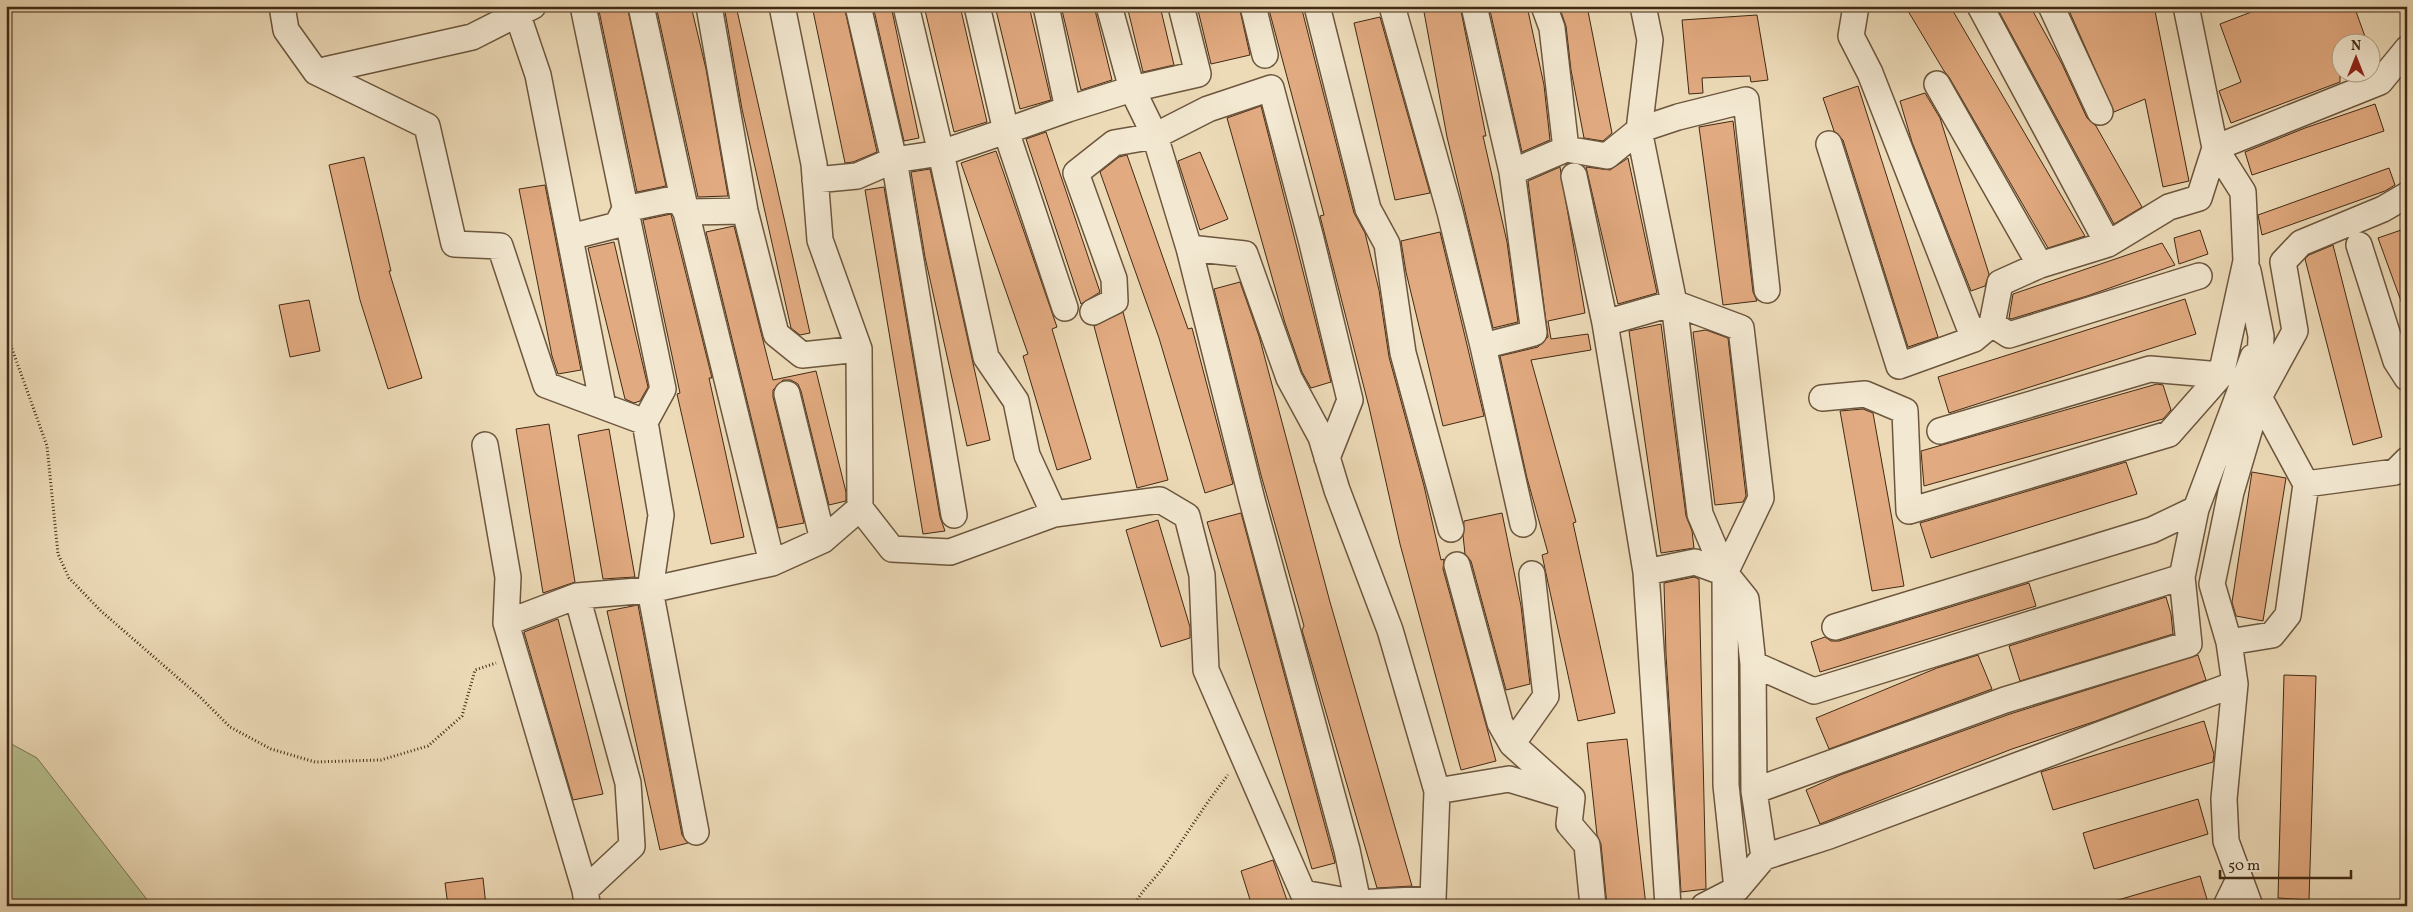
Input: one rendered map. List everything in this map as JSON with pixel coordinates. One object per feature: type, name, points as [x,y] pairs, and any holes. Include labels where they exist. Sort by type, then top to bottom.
[{"type":"lane","points":[[282,6],[286,30],[316,72],[427,126],[454,244],[500,246],[546,385],[645,422]]},
{"type":"lane","points":[[583,6],[664,390],[645,422],[660,514],[650,590],[696,832]]},
{"type":"lane","points":[[641,6],[686,212],[772,563]]},
{"type":"lane","points":[[709,6],[745,210],[776,334],[802,355],[858,349]]},
{"type":"lane","points":[[782,6],[815,180],[820,240],[858,349],[860,508],[892,549],[950,552],[1054,514],[1160,500],[1187,516],[1202,576],[1206,670],[1303,894],[1358,903],[1433,899],[1437,791],[1390,630],[1337,490],[1321,437],[1290,378],[1245,254],[1189,248]]},
{"type":"lane","points":[[858,6],[894,160],[954,514]]},
{"type":"lane","points":[[906,6],[986,357],[1016,402],[1027,455],[1054,514]]},
{"type":"lane","points":[[977,6],[1006,131],[1065,308]]},
{"type":"lane","points":[[1046,6],[1068,109]]},
{"type":"lane","points":[[1109,6],[1132,89],[1155,136],[1189,248],[1252,500],[1347,850],[1358,903]]},
{"type":"lane","points":[[815,180],[857,176],[894,160],[940,153],[1132,89],[1198,74],[1182,6]]},
{"type":"lane","points":[[1253,6],[1265,55]]},
{"type":"lane","points":[[1317,6],[1368,209],[1387,244],[1403,354],[1451,529]]},
{"type":"lane","points":[[1392,6],[1450,212],[1483,346],[1523,524]]},
{"type":"lane","points":[[1474,6],[1512,172],[1534,333],[1483,346]]},
{"type":"lane","points":[[1544,6],[1552,28],[1566,149]]},
{"type":"lane","points":[[1643,6],[1650,40],[1639,130],[1674,303],[1700,514],[1725,573],[1746,599],[1753,664],[1754,791],[1764,858]]},
{"type":"lane","points":[[1856,6],[1852,36],[1983,331]]},
{"type":"lane","points":[[1980,6],[2108,244]]},
{"type":"lane","points":[[2051,6],[2100,112]]},
{"type":"lane","points":[[2186,6],[2216,148],[2243,192],[2246,261],[2261,336],[2259,397],[2306,484],[2288,615],[2272,636],[2229,642]]},
{"type":"lane","points":[[316,72],[472,37],[525,10],[603,406]]},
{"type":"lane","points":[[2216,148],[2380,82],[2407,49]]},
{"type":"lane","points":[[1937,84],[2040,265]]},
{"type":"lane","points":[[1094,312],[1115,301],[1114,279],[1076,173],[1114,143],[1155,136],[1208,109],[1271,88],[1311,239],[1350,400],[1327,458]]},
{"type":"lane","points":[[1512,172],[1566,149],[1607,156],[1639,130],[1678,116],[1746,100],[1767,290]]},
{"type":"lane","points":[[1829,144],[1899,366],[1983,331],[2009,335],[2198,276]]},
{"type":"lane","points":[[1983,331],[2000,283],[2040,265],[2108,244],[2169,207],[2200,198],[2216,148]]},
{"type":"lane","points":[[1574,176],[1605,323],[1646,572],[1668,906]]},
{"type":"lane","points":[[2250,906],[2226,841],[2224,799],[2235,684],[2229,642],[2212,584],[2232,492],[2259,397],[2295,331],[2283,262],[2301,243],[2383,209],[2407,196]]},
{"type":"lane","points":[[625,209],[678,198],[686,212]]},
{"type":"lane","points":[[570,238],[617,225],[625,209]]},
{"type":"lane","points":[[686,212],[745,210]]},
{"type":"lane","points":[[2359,245],[2396,361],[2407,378]]},
{"type":"lane","points":[[1822,398],[1865,394],[1905,412],[1909,511],[2169,434],[2221,375],[2246,261]]},
{"type":"lane","points":[[1605,323],[1674,303],[1741,328],[1761,498],[1725,573],[1726,785],[1737,889]]},
{"type":"lane","points":[[1754,791],[2005,700],[2189,644],[2182,577],[2196,509],[2261,336]]},
{"type":"lane","points":[[1940,431],[2150,369],[2221,375]]},
{"type":"lane","points":[[787,394],[823,540]]},
{"type":"lane","points":[[485,444],[508,577],[506,624],[586,898]]},
{"type":"lane","points":[[2306,484],[2395,472],[2407,460]]},
{"type":"lane","points":[[506,624],[577,596],[650,590],[772,563],[823,540],[860,508]]},
{"type":"lane","points":[[1835,627],[2152,530],[2196,509]]},
{"type":"lane","points":[[1646,572],[1695,562],[1725,573]]},
{"type":"lane","points":[[1457,565],[1500,723],[1512,744],[1572,798]]},
{"type":"lane","points":[[1512,744],[1546,696],[1532,574]]},
{"type":"lane","points":[[1753,664],[1814,691],[2182,577]]},
{"type":"lane","points":[[577,596],[628,783],[632,846],[586,898]]},
{"type":"lane","points":[[1704,906],[1737,889],[1764,858],[1829,836],[2235,684]]},
{"type":"lane","points":[[1437,791],[1509,779],[1572,798]]},
{"type":"lane","points":[[1572,798],[1570,824],[1587,845],[1593,906]]},
{"type":"lane","points":[[2226,906],[2239,879]]},
{"type":"path","points":[[6,332],[47,446],[58,554],[69,578],[101,611],[200,697],[230,727],[271,749],[316,762],[381,760],[428,746],[462,716],[475,670],[516,656]]},
{"type":"path","points":[[1134,906],[1162,870],[1205,803],[1243,756]]},
{"type":"green space","points":[[6,741],[37,758],[152,906],[6,906]]},
{"type":"building","points":[[598,6],[627,6],[666,186],[637,192]]},
{"type":"building","points":[[656,6],[691,6],[706,69],[728,196],[698,197]]},
{"type":"building","points":[[724,6],[736,6],[810,333],[800,335],[791,328],[742,109]]},
{"type":"building","points":[[812,6],[844,6],[877,152],[853,162],[845,163]]},
{"type":"building","points":[[873,6],[891,6],[919,138],[904,141]]},
{"type":"building","points":[[924,6],[960,6],[987,122],[954,132]]},
{"type":"building","points":[[995,6],[1029,6],[1051,100],[1020,109]]},
{"type":"building","points":[[1061,6],[1094,6],[1112,80],[1081,90]]},
{"type":"building","points":[[1127,6],[1160,6],[1174,65],[1143,72]]},
{"type":"building","points":[[1197,6],[1239,6],[1250,55],[1211,64]]},
{"type":"building","points":[[1268,6],[1301,6],[1354,213],[1365,233],[1379,290],[1389,357],[1424,486],[1441,560],[1444,559],[1443,569],[1496,761],[1461,770],[1400,544],[1369,407],[1320,216],[1324,215]]},
{"type":"building","points":[[1460,6],[1486,136],[1483,136],[1507,242],[1518,322],[1493,328],[1447,137],[1424,12]]},
{"type":"building","points":[[1489,6],[1527,6],[1544,85],[1550,140],[1522,152]]},
{"type":"building","points":[[1559,6],[1587,6],[1612,133],[1603,141],[1584,138],[1571,70],[1566,26]]},
{"type":"building","points":[[1905,6],[1950,6],[2085,236],[2048,248],[1949,77]]},
{"type":"building","points":[[1996,6],[2030,6],[2062,64],[2087,118],[2096,126],[2142,207],[2114,224]]},
{"type":"building","points":[[2067,6],[2154,6],[2189,181],[2163,187],[2145,99],[2114,112]]},
{"type":"building","points":[[2267,6],[2354,6],[2363,32],[2330,32],[2330,82],[2340,82],[2231,123],[2219,91],[2241,82],[2220,24]]},
{"type":"building","points":[[1757,15],[1768,80],[1751,82],[1750,76],[1702,78],[1703,93],[1689,94],[1682,20]]},
{"type":"building","points":[[1380,17],[1430,193],[1395,200],[1354,23]]},
{"type":"building","points":[[1858,86],[1938,337],[1908,347],[1843,140],[1834,131],[1823,98]]},
{"type":"building","points":[[1925,93],[1940,118],[1989,274],[1985,286],[1971,291],[1912,142],[1900,101]]},
{"type":"building","points":[[2375,104],[2384,131],[2252,175],[2245,152],[2305,128]]},
{"type":"building","points":[[1261,106],[1331,382],[1311,388],[1302,372],[1285,323],[1227,118]]},
{"type":"building","points":[[1733,121],[1753,292],[1757,301],[1723,305],[1699,127]]},
{"type":"building","points":[[1046,132],[1100,292],[1081,304],[1026,139]]},
{"type":"building","points":[[996,151],[1057,327],[1052,329],[1091,459],[1057,470],[1023,356],[1028,354],[961,163]]},
{"type":"building","points":[[1200,152],[1228,219],[1200,230],[1178,161]]},
{"type":"building","points":[[1127,155],[1188,329],[1192,328],[1233,484],[1205,493],[1159,338],[1100,172],[1119,157]]},
{"type":"building","points":[[364,157],[391,271],[389,271],[422,378],[388,389],[360,300],[329,165]]},
{"type":"building","points":[[1628,158],[1657,293],[1618,304],[1586,167],[1610,170]]},
{"type":"building","points":[[1560,167],[1585,313],[1548,321],[1551,339],[1588,334],[1591,350],[1531,360],[1576,522],[1573,523],[1615,713],[1578,721],[1542,555],[1548,553],[1527,478],[1500,356],[1538,347],[1548,337],[1528,181]]},
{"type":"building","points":[[2389,168],[2395,185],[2385,191],[2262,235],[2258,215]]},
{"type":"building","points":[[930,169],[990,440],[967,446],[925,257],[911,172]]},
{"type":"building","points":[[545,185],[581,370],[558,374],[552,356],[519,189]]},
{"type":"building","points":[[884,187],[940,517],[945,531],[923,534],[865,190]]},
{"type":"building","points":[[671,214],[712,378],[709,378],[744,537],[711,544],[677,394],[680,393],[643,220]]},
{"type":"building","points":[[734,226],[773,380],[816,371],[846,492],[846,501],[829,505],[801,391],[798,384],[791,380],[783,380],[773,390],[773,397],[804,523],[778,528],[706,232]]},
{"type":"building","points":[[2407,228],[2407,312],[2405,312],[2378,238]]},
{"type":"building","points":[[2200,230],[2208,254],[2179,264],[2174,238]]},
{"type":"building","points":[[1440,232],[1484,416],[1443,426],[1406,272],[1401,241]]},
{"type":"building","points":[[614,242],[648,387],[640,401],[634,403],[625,399],[588,248]]},
{"type":"building","points":[[2162,243],[2175,265],[2087,296],[2011,319],[2009,318],[2013,294]]},
{"type":"building","points":[[2333,245],[2382,437],[2353,445],[2305,259],[2309,255]]},
{"type":"building","points":[[1240,282],[1259,336],[1330,602],[1412,886],[1377,888],[1302,630],[1304,626],[1261,475],[1214,289]]},
{"type":"building","points":[[2185,299],[2196,334],[1949,413],[1938,377]]},
{"type":"building","points":[[309,300],[320,351],[290,357],[279,305]]},
{"type":"building","points":[[1123,312],[1168,480],[1137,488],[1094,326]]},
{"type":"building","points":[[1661,324],[1686,516],[1692,531],[1694,548],[1661,553],[1629,331]]},
{"type":"building","points":[[1706,330],[1728,338],[1746,496],[1743,502],[1715,505],[1693,332]]},
{"type":"building","points":[[2157,384],[2163,385],[2171,410],[2163,419],[1924,486],[1921,451]]},
{"type":"building","points":[[1863,409],[1873,413],[1904,586],[1872,591],[1840,411]]},
{"type":"building","points":[[549,424],[575,582],[543,593],[516,429]]},
{"type":"building","points":[[609,429],[635,577],[603,579],[578,435]]},
{"type":"building","points":[[2126,462],[2137,494],[1931,558],[1920,523]]},
{"type":"building","points":[[2252,472],[2286,478],[2263,621],[2236,616],[2232,602]]},
{"type":"building","points":[[1241,513],[1335,863],[1312,869],[1207,522]]},
{"type":"building","points":[[1502,513],[1521,606],[1530,684],[1506,690],[1471,561],[1465,554],[1463,535],[1464,521]]},
{"type":"building","points":[[1158,520],[1190,627],[1190,638],[1161,647],[1126,530]]},
{"type":"building","points":[[1694,577],[1699,579],[1706,889],[1681,892],[1666,655],[1664,583]]},
{"type":"building","points":[[2029,583],[2036,606],[1820,672],[1811,642],[1825,637],[1831,641],[1839,641]]},
{"type":"building","points":[[2166,597],[2171,614],[2173,634],[2020,681],[2009,646]]},
{"type":"building","points":[[638,605],[682,835],[688,843],[660,850],[607,611]]},
{"type":"building","points":[[558,619],[603,794],[573,800],[524,632]]},
{"type":"building","points":[[1978,655],[1992,689],[1829,749],[1816,718],[1937,668]]},
{"type":"building","points":[[2198,655],[2206,680],[2096,721],[2012,749],[1820,824],[1806,790],[1840,775],[2010,714]]},
{"type":"building","points":[[2284,675],[2316,676],[2309,900],[2278,898]]},
{"type":"building","points":[[2204,721],[2214,754],[2213,762],[2053,810],[2041,772]]},
{"type":"building","points":[[1627,739],[1646,906],[1607,906],[1601,844],[1597,835],[1587,743]]},
{"type":"building","points":[[2198,799],[2208,834],[2094,869],[2083,833]]},
{"type":"building","points":[[1273,860],[1289,906],[1252,906],[1241,871]]},
{"type":"building","points":[[2200,876],[2209,906],[2111,906],[2111,902]]},
{"type":"building","points":[[483,878],[486,906],[448,906],[445,883]]}]
